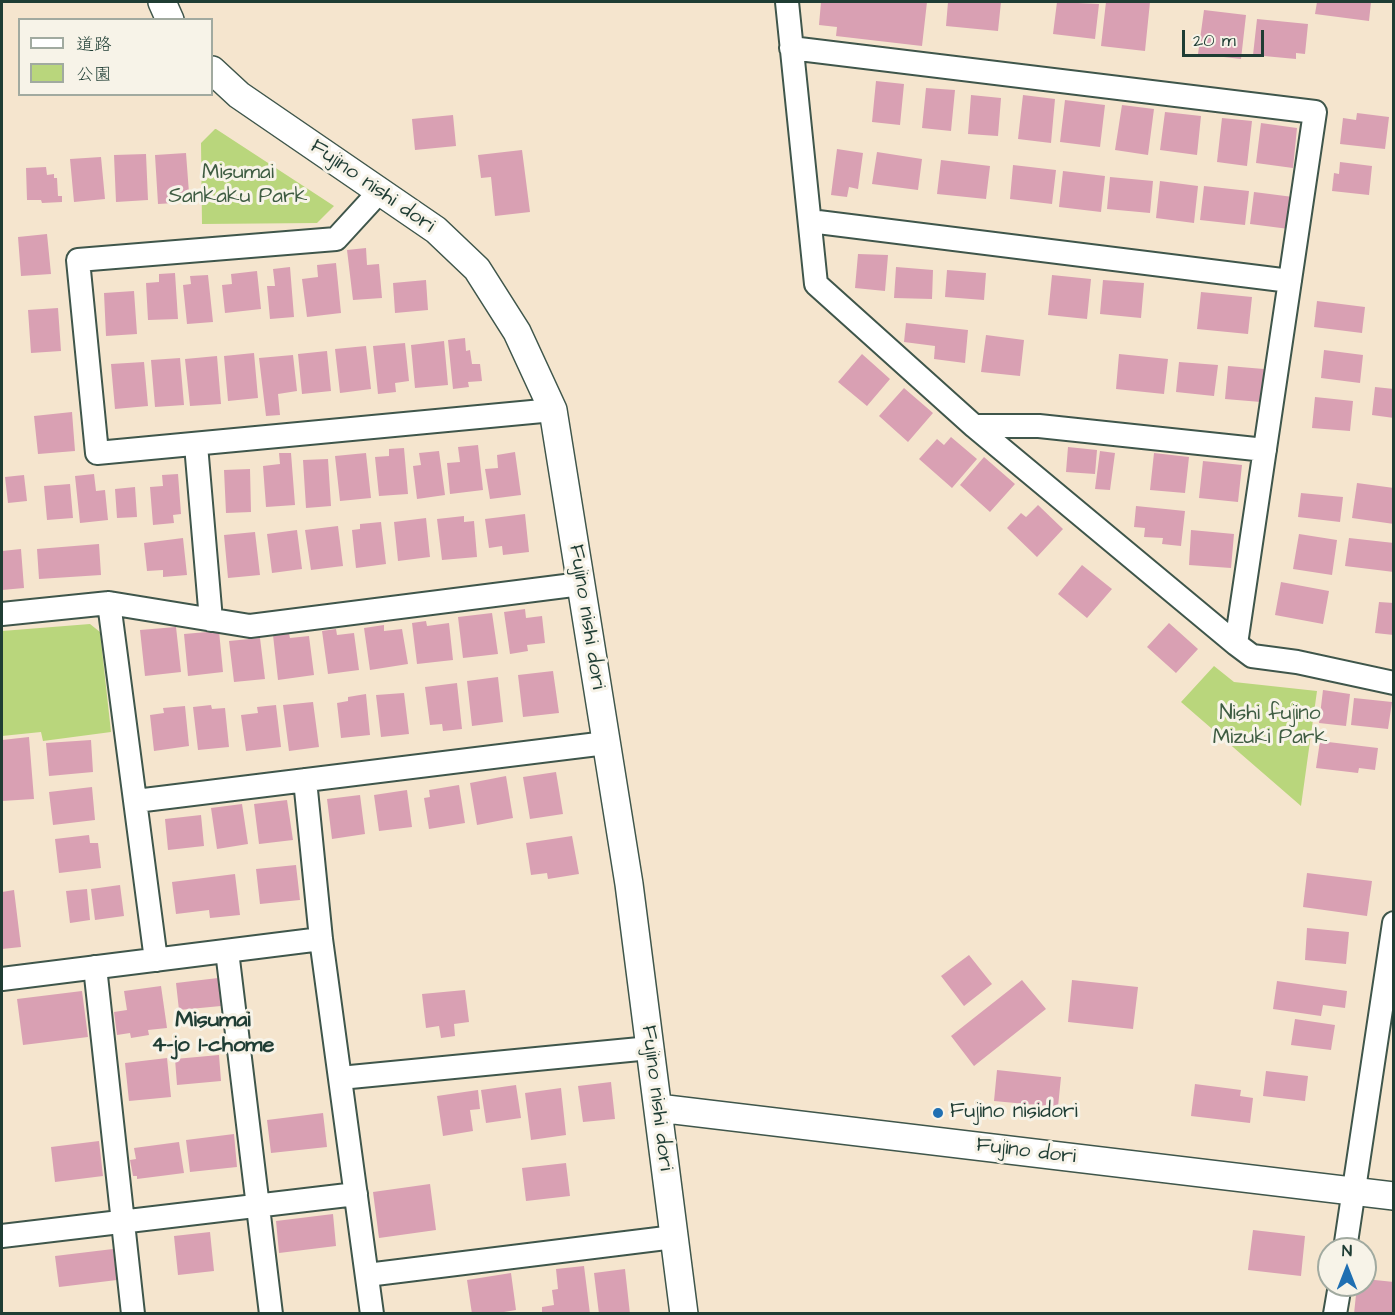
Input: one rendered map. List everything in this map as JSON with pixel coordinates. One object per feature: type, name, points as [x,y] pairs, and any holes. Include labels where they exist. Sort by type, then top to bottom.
[{"type":"street","points":[[162,2],[169,18]]},
{"type":"street","points":[[786,2],[816,284],[974,426],[1252,656],[1298,662],[1394,683]]},
{"type":"street","points":[[791,48],[1315,112],[1236,644]]},
{"type":"street","name":"Fujino nishi dori","points":[[213,71],[239,95],[436,230],[477,269],[517,332],[553,410],[629,884],[684,1314]]},
{"type":"street","points":[[380,191],[336,239],[78,260],[97,453],[553,410]]},
{"type":"street","points":[[810,221],[1290,281]]},
{"type":"street","points":[[974,426],[1039,426],[1264,450]]},
{"type":"street","points":[[196,445],[211,620]]},
{"type":"street","points":[[2,614],[109,603],[250,626],[581,584]]},
{"type":"street","points":[[109,603],[156,960]]},
{"type":"street","points":[[136,801],[606,743]]},
{"type":"street","points":[[306,780],[321,939],[372,1314]]},
{"type":"street","points":[[1347,1237],[1353,1191],[1385,1037],[1394,922]]},
{"type":"street","points":[[2,979],[321,939]]},
{"type":"street","points":[[227,951],[271,1314]]},
{"type":"street","points":[[95,967],[133,1314]]},
{"type":"street","points":[[340,1078],[650,1048]]},
{"type":"street","name":"Fujino dori","points":[[658,1108],[1394,1196]]},
{"type":"street","points":[[2,1236],[356,1194]]},
{"type":"street","points":[[367,1275],[674,1237]]},
{"type":"street","points":[[1335,1314],[1338,1297]]},
{"type":"green space","name":"Misumai Sankaku Park","points":[[215,129],[334,206],[317,223],[202,224],[201,143]]},
{"type":"green space","points":[[90,624],[100,632],[111,732],[43,741],[41,732],[2,736],[2,631]]},
{"type":"green space","name":"Nishi fujino Mizuki Park","points":[[1214,666],[1234,682],[1317,691],[1301,806],[1181,702]]},
{"type":"building","points":[[821,2],[927,2],[922,46],[836,36],[837,27],[819,25]]},
{"type":"building","points":[[948,2],[1001,2],[998,31],[946,26]]},
{"type":"building","points":[[1057,2],[1099,4],[1095,39],[1053,34]]},
{"type":"building","points":[[1106,2],[1150,2],[1145,51],[1101,46]]},
{"type":"building","points":[[1317,2],[1371,2],[1369,21],[1315,14]]},
{"type":"building","points":[[1204,10],[1246,15],[1241,59],[1198,54]]},
{"type":"building","points":[[1257,19],[1308,24],[1305,54],[1296,53],[1296,59],[1253,55]]},
{"type":"building","points":[[876,81],[904,84],[900,125],[872,122]]},
{"type":"building","points":[[926,88],[955,90],[951,131],[922,128]]},
{"type":"building","points":[[971,95],[1001,98],[998,136],[968,134]]},
{"type":"building","points":[[1023,95],[1055,99],[1051,143],[1018,139]]},
{"type":"building","points":[[1065,100],[1105,105],[1100,147],[1060,142]]},
{"type":"building","points":[[1122,105],[1154,109],[1148,155],[1115,150]]},
{"type":"building","points":[[1165,112],[1201,116],[1197,155],[1160,150]]},
{"type":"building","points":[[1357,113],[1389,117],[1385,149],[1340,144],[1343,118],[1356,120]]},
{"type":"building","points":[[453,115],[456,146],[415,150],[412,119]]},
{"type":"building","points":[[1222,118],[1252,121],[1247,166],[1217,162]]},
{"type":"building","points":[[1261,123],[1297,128],[1293,168],[1256,163]]},
{"type":"building","points":[[837,149],[863,153],[858,189],[849,187],[847,197],[831,195]]},
{"type":"building","points":[[522,150],[530,212],[495,216],[491,177],[481,178],[478,155]]},
{"type":"building","points":[[877,152],[922,159],[918,190],[872,184]]},
{"type":"building","points":[[186,153],[189,193],[175,194],[175,203],[158,204],[155,155]]},
{"type":"building","points":[[146,154],[148,200],[116,202],[114,155]]},
{"type":"building","points":[[101,157],[105,199],[74,202],[70,159]]},
{"type":"building","points":[[941,160],[990,166],[986,199],[937,194]]},
{"type":"building","points":[[1340,162],[1372,166],[1369,195],[1332,191],[1334,173],[1339,174]]},
{"type":"building","points":[[1013,165],[1056,170],[1052,204],[1010,199]]},
{"type":"building","points":[[46,167],[47,175],[54,174],[54,178],[57,178],[58,196],[62,196],[62,202],[42,203],[41,200],[27,200],[26,168]]},
{"type":"building","points":[[1063,171],[1105,176],[1101,212],[1059,207]]},
{"type":"building","points":[[1110,177],[1153,181],[1150,213],[1107,209]]},
{"type":"building","points":[[1160,181],[1198,186],[1194,223],[1156,218]]},
{"type":"building","points":[[1204,186],[1249,191],[1245,225],[1200,220]]},
{"type":"building","points":[[1254,192],[1293,197],[1289,229],[1250,224]]},
{"type":"building","points":[[47,234],[51,274],[21,276],[18,237]]},
{"type":"building","points":[[366,248],[367,265],[379,264],[382,298],[353,300],[347,250]]},
{"type":"building","points":[[858,254],[888,255],[885,291],[855,288]]},
{"type":"building","points":[[336,263],[341,313],[307,317],[302,279],[318,277],[317,265]]},
{"type":"building","points":[[290,267],[294,317],[270,319],[267,286],[275,286],[273,269]]},
{"type":"building","points":[[896,267],[933,270],[932,299],[894,298]]},
{"type":"building","points":[[947,270],[986,273],[984,300],[945,297]]},
{"type":"building","points":[[257,271],[261,309],[225,313],[222,285],[232,284],[231,274]]},
{"type":"building","points":[[175,273],[178,319],[148,320],[146,283],[159,282],[159,274]]},
{"type":"building","points":[[208,275],[213,322],[187,324],[183,285],[191,284],[190,276]]},
{"type":"building","points":[[1052,275],[1091,279],[1087,319],[1048,315]]},
{"type":"building","points":[[426,280],[428,310],[395,313],[393,283]]},
{"type":"building","points":[[1103,280],[1144,283],[1141,318],[1100,314]]},
{"type":"building","points":[[134,291],[137,334],[106,336],[104,293]]},
{"type":"building","points":[[1201,292],[1252,297],[1248,334],[1197,329]]},
{"type":"building","points":[[1317,301],[1365,307],[1362,333],[1314,327]]},
{"type":"building","points":[[58,308],[61,351],[31,353],[28,310]]},
{"type":"building","points":[[906,323],[968,330],[965,363],[934,359],[935,346],[904,342]]},
{"type":"building","points":[[986,335],[1024,340],[1020,376],[981,372]]},
{"type":"building","points":[[465,338],[466,351],[470,350],[472,364],[480,364],[482,381],[468,382],[469,387],[453,389],[448,340]]},
{"type":"building","points":[[444,341],[448,385],[415,388],[411,345]]},
{"type":"building","points":[[405,343],[409,381],[395,383],[396,392],[378,394],[373,346]]},
{"type":"building","points":[[366,346],[371,389],[340,393],[335,349]]},
{"type":"building","points":[[1324,350],[1363,355],[1360,383],[1321,378]]},
{"type":"building","points":[[327,351],[331,391],[302,394],[298,354]]},
{"type":"building","points":[[254,353],[258,398],[228,401],[224,356]]},
{"type":"building","points":[[862,354],[890,379],[867,406],[838,382]]},
{"type":"building","points":[[1119,354],[1168,359],[1164,394],[1116,389]]},
{"type":"building","points":[[293,355],[297,391],[278,394],[280,415],[266,416],[259,358]]},
{"type":"building","points":[[217,356],[221,404],[190,406],[185,359]]},
{"type":"building","points":[[180,358],[184,405],[155,407],[151,360]]},
{"type":"building","points":[[144,362],[148,406],[115,409],[111,364]]},
{"type":"building","points":[[1179,362],[1218,365],[1214,396],[1176,392]]},
{"type":"building","points":[[1228,366],[1264,369],[1261,402],[1225,399]]},
{"type":"building","points":[[1375,387],[1394,389],[1394,418],[1372,415]]},
{"type":"building","points":[[904,388],[933,413],[908,442],[879,416]]},
{"type":"building","points":[[1315,397],[1353,401],[1350,431],[1312,428]]},
{"type":"building","points":[[72,412],[75,451],[38,454],[34,416]]},
{"type":"building","points":[[951,437],[977,459],[952,488],[919,459],[937,439],[944,445]]},
{"type":"building","points":[[478,445],[483,490],[450,494],[447,463],[460,462],[458,447]]},
{"type":"building","points":[[1068,447],[1097,450],[1095,474],[1066,472]]},
{"type":"building","points":[[404,448],[408,494],[379,496],[375,457],[389,456],[389,449]]},
{"type":"building","points":[[439,451],[445,495],[417,499],[413,466],[421,465],[419,453]]},
{"type":"building","points":[[1100,451],[1115,453],[1110,490],[1095,489]]},
{"type":"building","points":[[515,452],[521,495],[490,499],[485,469],[498,468],[497,455]]},
{"type":"building","points":[[279,453],[291,453],[295,505],[266,507],[263,466],[280,464]]},
{"type":"building","points":[[366,453],[371,498],[340,501],[335,456]]},
{"type":"building","points":[[1154,453],[1189,457],[1185,493],[1150,490]]},
{"type":"building","points":[[984,457],[1015,484],[990,512],[960,485]]},
{"type":"building","points":[[328,459],[331,506],[306,508],[303,460]]},
{"type":"building","points":[[1203,461],[1242,465],[1238,502],[1199,498]]},
{"type":"building","points":[[250,469],[251,512],[226,513],[224,470]]},
{"type":"building","points":[[94,474],[96,491],[105,490],[108,520],[80,523],[75,476]]},
{"type":"building","points":[[178,474],[181,514],[173,515],[174,523],[153,525],[150,487],[163,486],[162,475]]},
{"type":"building","points":[[24,475],[27,501],[8,503],[5,477]]},
{"type":"building","points":[[1357,483],[1394,488],[1394,524],[1352,518]]},
{"type":"building","points":[[70,484],[73,518],[47,520],[44,486]]},
{"type":"building","points":[[135,487],[137,517],[117,518],[115,489]]},
{"type":"building","points":[[1301,493],[1343,497],[1340,522],[1298,517]]},
{"type":"building","points":[[1038,505],[1063,529],[1037,557],[1007,528],[1021,513],[1026,517]]},
{"type":"building","points":[[1136,506],[1185,511],[1181,546],[1162,544],[1163,538],[1144,537],[1145,528],[1134,527]]},
{"type":"building","points":[[525,514],[529,552],[503,555],[502,546],[489,548],[485,519]]},
{"type":"building","points":[[464,516],[464,522],[474,521],[477,557],[442,560],[437,519]]},
{"type":"building","points":[[426,518],[430,557],[398,561],[394,522]]},
{"type":"building","points":[[381,522],[386,564],[356,568],[352,530],[360,529],[360,524]]},
{"type":"building","points":[[338,526],[343,566],[311,570],[305,530]]},
{"type":"building","points":[[297,530],[302,569],[272,573],[267,534]]},
{"type":"building","points":[[1191,530],[1234,534],[1231,568],[1189,565]]},
{"type":"building","points":[[255,532],[260,575],[228,578],[224,535]]},
{"type":"building","points":[[1299,534],[1337,540],[1332,575],[1293,569]]},
{"type":"building","points":[[183,538],[187,575],[163,577],[163,570],[147,571],[144,543]]},
{"type":"building","points":[[1349,538],[1394,543],[1394,572],[1345,566]]},
{"type":"building","points":[[99,544],[101,575],[39,579],[37,549]]},
{"type":"building","points":[[21,549],[24,588],[2,590],[2,551]]},
{"type":"building","points":[[1082,565],[1112,589],[1087,618],[1058,594]]},
{"type":"building","points":[[1281,582],[1329,591],[1323,624],[1275,615]]},
{"type":"building","points":[[1379,602],[1394,603],[1394,635],[1375,633]]},
{"type":"building","points":[[525,609],[526,618],[542,616],[545,643],[527,645],[528,651],[510,654],[504,612]]},
{"type":"building","points":[[492,613],[498,654],[463,658],[458,617]]},
{"type":"building","points":[[426,621],[427,626],[449,623],[453,660],[417,664],[412,623]]},
{"type":"building","points":[[1169,623],[1198,649],[1176,673],[1147,647]]},
{"type":"building","points":[[384,625],[384,631],[402,629],[408,664],[370,670],[364,628]]},
{"type":"building","points":[[176,627],[181,672],[145,676],[140,630]]},
{"type":"building","points":[[336,629],[337,635],[354,633],[359,670],[328,674],[322,631]]},
{"type":"building","points":[[219,631],[223,672],[188,676],[184,634]]},
{"type":"building","points":[[289,634],[290,638],[309,636],[314,675],[278,680],[273,635]]},
{"type":"building","points":[[260,638],[265,679],[234,682],[229,641]]},
{"type":"building","points":[[553,671],[559,713],[523,717],[518,675]]},
{"type":"building","points":[[498,677],[503,722],[472,726],[467,681]]},
{"type":"building","points":[[457,683],[462,729],[443,731],[442,724],[430,725],[425,687]]},
{"type":"building","points":[[1323,690],[1350,694],[1346,726],[1319,723]]},
{"type":"building","points":[[404,693],[409,734],[381,737],[376,695]]},
{"type":"building","points":[[366,694],[370,735],[341,738],[337,703],[348,701],[348,697]]},
{"type":"building","points":[[1354,698],[1392,702],[1388,729],[1351,725]]},
{"type":"building","points":[[313,702],[319,747],[289,751],[283,705]]},
{"type":"building","points":[[211,705],[212,709],[225,708],[229,747],[198,750],[193,707]]},
{"type":"building","points":[[276,705],[281,747],[246,751],[241,715],[258,713],[257,707]]},
{"type":"building","points":[[185,706],[189,746],[154,751],[150,715],[164,713],[163,708]]},
{"type":"building","points":[[29,737],[34,799],[2,801],[2,740]]},
{"type":"building","points":[[91,740],[93,772],[49,776],[46,743]]},
{"type":"building","points":[[1320,741],[1378,748],[1375,770],[1359,768],[1358,773],[1316,768]]},
{"type":"building","points":[[556,772],[563,814],[530,819],[523,777]]},
{"type":"building","points":[[506,776],[513,818],[477,825],[470,783]]},
{"type":"building","points":[[459,785],[465,823],[429,829],[424,798],[430,797],[429,790]]},
{"type":"building","points":[[92,787],[95,820],[53,825],[49,792]]},
{"type":"building","points":[[407,790],[412,827],[379,831],[374,795]]},
{"type":"building","points":[[360,795],[365,834],[332,839],[327,799]]},
{"type":"building","points":[[287,800],[293,840],[259,844],[254,804]]},
{"type":"building","points":[[242,804],[248,844],[217,849],[211,808]]},
{"type":"building","points":[[201,815],[204,846],[168,850],[165,819]]},
{"type":"building","points":[[89,835],[90,843],[98,843],[101,868],[59,873],[55,839]]},
{"type":"building","points":[[572,836],[579,874],[548,879],[547,873],[531,875],[526,843]]},
{"type":"building","points":[[296,865],[300,900],[260,904],[256,869]]},
{"type":"building","points":[[1307,873],[1372,881],[1367,916],[1303,907]]},
{"type":"building","points":[[235,874],[240,915],[210,918],[209,910],[176,914],[172,882]]},
{"type":"building","points":[[120,885],[124,916],[95,920],[91,889]]},
{"type":"building","points":[[87,889],[90,920],[70,923],[66,891]]},
{"type":"building","points":[[14,890],[21,947],[2,949],[2,892]]},
{"type":"building","points":[[1307,928],[1349,932],[1346,964],[1305,960]]},
{"type":"building","points":[[969,955],[992,984],[964,1006],[941,976]]},
{"type":"building","points":[[218,978],[221,1006],[179,1010],[176,983]]},
{"type":"building","points":[[1022,980],[1046,1009],[974,1066],[951,1036]]},
{"type":"building","points":[[1072,980],[1138,987],[1133,1029],[1068,1022]]},
{"type":"building","points":[[1277,981],[1347,991],[1345,1008],[1323,1005],[1321,1016],[1273,1009]]},
{"type":"building","points":[[161,986],[167,1028],[148,1030],[149,1035],[131,1038],[130,1033],[117,1035],[114,1012],[127,1010],[124,991]]},
{"type":"building","points":[[465,990],[469,1022],[454,1024],[455,1036],[441,1038],[439,1026],[426,1028],[422,994]]},
{"type":"building","points":[[82,991],[88,1037],[23,1045],[17,999]]},
{"type":"building","points":[[1295,1019],[1335,1025],[1331,1050],[1291,1045]]},
{"type":"building","points":[[219,1055],[221,1081],[177,1085],[175,1059]]},
{"type":"building","points":[[167,1058],[171,1097],[129,1101],[125,1063]]},
{"type":"building","points":[[997,1070],[1061,1077],[1058,1107],[994,1101]]},
{"type":"building","points":[[1266,1071],[1308,1076],[1305,1101],[1263,1096]]},
{"type":"building","points":[[611,1082],[615,1119],[583,1122],[578,1086]]},
{"type":"building","points":[[1195,1084],[1241,1090],[1240,1096],[1253,1098],[1250,1123],[1191,1116]]},
{"type":"building","points":[[516,1085],[521,1118],[486,1123],[481,1090]]},
{"type":"building","points":[[561,1088],[566,1135],[531,1140],[525,1093]]},
{"type":"building","points":[[478,1090],[480,1109],[470,1110],[473,1131],[443,1136],[437,1096]]},
{"type":"building","points":[[323,1113],[327,1147],[271,1153],[267,1120]]},
{"type":"building","points":[[234,1134],[237,1167],[190,1172],[186,1140]]},
{"type":"building","points":[[99,1141],[103,1176],[55,1182],[51,1147]]},
{"type":"building","points":[[179,1142],[184,1173],[137,1179],[137,1176],[133,1176],[130,1160],[136,1159],[134,1148]]},
{"type":"building","points":[[566,1163],[570,1196],[526,1201],[522,1168]]},
{"type":"building","points":[[430,1184],[436,1230],[379,1238],[373,1192]]},
{"type":"building","points":[[333,1214],[336,1246],[279,1253],[276,1221]]},
{"type":"building","points":[[1253,1230],[1305,1236],[1301,1276],[1248,1270]]},
{"type":"building","points":[[210,1232],[214,1271],[178,1275],[174,1236]]},
{"type":"building","points":[[113,1249],[117,1280],[59,1287],[55,1256]]},
{"type":"building","points":[[584,1266],[590,1314],[542,1314],[542,1307],[554,1305],[552,1290],[558,1289],[556,1269]]},
{"type":"building","points":[[625,1269],[630,1314],[599,1314],[594,1273]]},
{"type":"building","points":[[511,1273],[516,1310],[492,1314],[472,1314],[467,1280]]},
{"type":"building","points":[[1377,1280],[1394,1282],[1394,1314],[1354,1314],[1356,1297],[1377,1297]]},
{"type":"place","name":"Fujino nisidori","points":[[938,1113]]},
{"type":"district","name":"Misumai 4-jo 1-chome","points":[[213,1034]]}]
